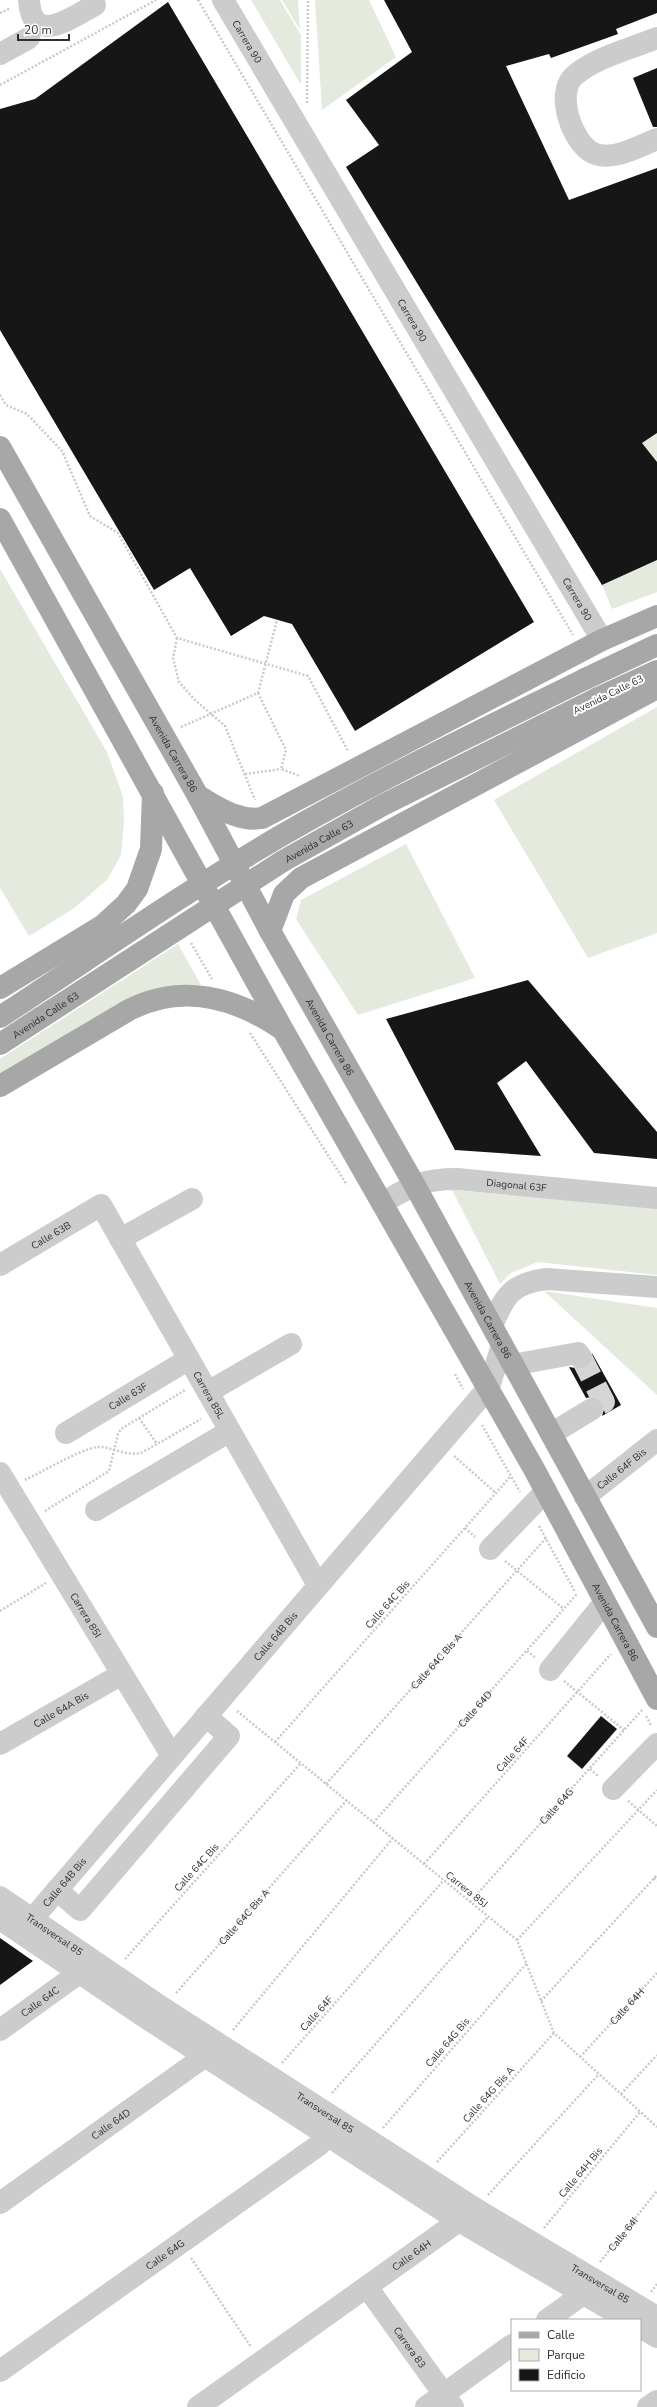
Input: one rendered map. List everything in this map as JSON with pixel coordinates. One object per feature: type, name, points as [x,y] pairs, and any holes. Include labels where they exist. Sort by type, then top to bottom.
[{"type":"main road","name":"Avenida Carrera 86","points":[[0,448],[198,796],[270,931],[414,1184],[657,1628]]},
{"type":"main road","name":"Avenida Carrera 86","points":[[0,519],[153,792],[283,1030],[489,1386],[604,1603],[650,1704]]},
{"type":"main road","points":[[198,796],[246,819],[262,818],[602,640],[657,616]]},
{"type":"main road","points":[[0,1018],[193,891],[277,838],[376,783],[585,679],[657,645]]},
{"type":"main road","name":"Avenida Calle 63","points":[[0,1044],[283,861],[384,805],[657,670]]},
{"type":"main road","points":[[270,931],[284,894],[301,878],[657,688]]},
{"type":"main road","points":[[0,988],[102,926],[126,904],[136,889],[151,849],[153,792]]},
{"type":"main road","points":[[0,1086],[129,1010],[142,1003],[160,998],[201,996],[224,1000],[257,1012],[283,1030]]},
{"type":"street","points":[[29,0],[30,10],[35,21],[48,27],[56,25],[95,4]]},
{"type":"street","name":"Carrera 90","points":[[223,0],[602,640]]},
{"type":"street","points":[[0,54],[29,38]]},
{"type":"street","points":[[657,38],[596,62],[573,77],[564,93],[568,118],[580,141],[593,153],[614,155],[657,139]]},
{"type":"street","name":"Diagonal 63F","points":[[382,1203],[414,1184],[433,1179],[457,1179],[657,1198]]},
{"type":"street","points":[[120,1239],[192,1199]]},
{"type":"street","name":"Carrera 85L","points":[[101,1205],[318,1585]]},
{"type":"street","name":"Calle 63B","points":[[0,1265],[101,1205]]},
{"type":"street","points":[[492,1326],[506,1296],[516,1288],[530,1281],[547,1279],[657,1287]]},
{"type":"street","points":[[209,1394],[291,1344]]},
{"type":"street","name":"Calle 64B Bis","points":[[33,1919],[489,1386],[502,1345]]},
{"type":"street","points":[[512,1365],[578,1352],[581,1357]]},
{"type":"street","name":"Calle 63F","points":[[66,1433],[189,1359]]},
{"type":"street","points":[[551,1434],[592,1409]]},
{"type":"street","points":[[96,1510],[230,1431]]},
{"type":"street","name":"Calle 64F Bis","points":[[585,1497],[657,1440]]},
{"type":"street","name":"Carrera 85I","points":[[4,1480],[172,1756]]},
{"type":"street","points":[[490,1549],[546,1491]]},
{"type":"street","points":[[550,1670],[604,1603]]},
{"type":"street","name":"Calle 64A Bis","points":[[0,1744],[122,1674]]},
{"type":"street","points":[[57,1890],[80,1910],[91,1898],[229,1736],[206,1716]]},
{"type":"street","points":[[613,1789],[657,1744]]},
{"type":"street","name":"Transversal 85","points":[[0,1897],[468,2215],[532,2242],[627,2319]]},
{"type":"street","points":[[0,1913],[18,1923],[24,1923],[33,1919]]},
{"type":"street","name":"Transversal 85","points":[[0,1920],[79,1973],[218,2045],[328,2136],[468,2215],[586,2285],[657,2317]]},
{"type":"street","name":"Calle 64C","points":[[0,2030],[79,1973]]},
{"type":"street","name":"Calle 64D","points":[[0,2202],[218,2045]]},
{"type":"street","name":"Calle 64G","points":[[0,2371],[319,2145],[328,2136]]},
{"type":"street","name":"Calle 64H","points":[[198,2407],[468,2215]]},
{"type":"street","points":[[548,2319],[586,2285]]},
{"type":"street","name":"Carrera 83","points":[[367,2287],[448,2401]]},
{"type":"street","points":[[641,2328],[657,2337]]},
{"type":"street","points":[[426,2407],[448,2401],[511,2346]]},
{"type":"street","points":[[648,2407],[657,2401]]},
{"type":"path","points":[[0,85],[156,0]]},
{"type":"path","points":[[198,0],[576,640]]},
{"type":"path","points":[[0,396],[6,405],[27,414],[56,444],[67,460],[90,516],[118,532],[177,638],[173,658],[179,682],[194,700],[212,714],[228,731],[256,802]]},
{"type":"path","points":[[277,620],[258,693],[286,750],[280,769]]},
{"type":"path","points":[[177,638],[266,662],[308,676],[350,756]]},
{"type":"path","points":[[181,727],[258,693]]},
{"type":"path","points":[[245,774],[280,769],[305,778]]},
{"type":"path","points":[[246,1029],[264,1054],[349,1188]]},
{"type":"path","points":[[454,1372],[486,1433]]},
{"type":"path","points":[[29,1520],[102,1477],[111,1467],[122,1429],[139,1418],[209,1394]]},
{"type":"path","points":[[4,1480],[98,1447],[135,1455],[157,1444],[209,1394]]},
{"type":"path","points":[[139,1418],[157,1444]]},
{"type":"path","points":[[440,1443],[496,1493]]},
{"type":"path","name":"Calle 64C Bis","points":[[275,1742],[511,1476]]},
{"type":"path","points":[[464,1528],[564,1609]]},
{"type":"path","name":"Calle 64C Bis A","points":[[326,1784],[546,1538]]},
{"type":"path","points":[[0,1611],[62,1574]]},
{"type":"path","name":"Calle 64D","points":[[373,1823],[577,1594]]},
{"type":"path","points":[[527,1651],[624,1730]]},
{"type":"path","name":"Calle 64F","points":[[424,1864],[611,1654]]},
{"type":"path","name":"Carrera 85J","points":[[222,1698],[517,1940],[554,2034],[657,2127]]},
{"type":"path","name":"Calle 64G","points":[[470,1902],[624,1730],[650,1704]]},
{"type":"path","name":"Calle 64C Bis","points":[[121,1964],[301,1763]]},
{"type":"path","points":[[517,1940],[657,1790]]},
{"type":"path","name":"Calle 64C Bis A","points":[[172,1997],[347,1800]]},
{"type":"path","points":[[218,2045],[393,1838]]},
{"type":"path","points":[[541,2001],[657,1875]]},
{"type":"path","points":[[654,1878],[657,1881]]},
{"type":"path","name":"Calle 64F","points":[[279,2066],[444,1880]]},
{"type":"path","points":[[328,2098],[488,1916]]},
{"type":"path","name":"Calle 64G Bis","points":[[380,2131],[527,1964]]},
{"type":"path","name":"Calle 64H","points":[[580,2057],[657,1973]]},
{"type":"path","name":"Calle 64G Bis A","points":[[433,2166],[554,2034]]},
{"type":"path","points":[[621,2094],[657,2055]]},
{"type":"path","points":[[468,2215],[599,2074]]},
{"type":"path","name":"Calle 64H Bis","points":[[532,2242],[640,2112]]},
{"type":"path","name":"Calle 64I","points":[[586,2285],[657,2192]]},
{"type":"path","points":[[182,2243],[261,2362]]},
{"type":"green space","points":[[251,0],[280,0],[301,35],[301,85]]},
{"type":"green space","points":[[282,0],[298,0],[300,30]]},
{"type":"green space","points":[[315,0],[369,0],[396,57],[322,110]]},
{"type":"green space","points":[[657,433],[657,462],[642,443]]},
{"type":"green space","points":[[657,560],[657,592],[612,609],[602,585]]},
{"type":"green space","points":[[0,569],[107,752],[123,797],[124,823],[121,855],[107,880],[73,909],[29,936],[0,888]]},
{"type":"green space","points":[[657,707],[657,933],[588,958],[494,800]]},
{"type":"green space","points":[[406,844],[475,978],[358,1015],[296,919],[301,900]]},
{"type":"green space","points":[[178,944],[201,985],[175,986],[0,1078],[0,1059]]},
{"type":"green space","points":[[452,1190],[657,1207],[657,1275],[538,1262],[511,1273],[500,1284]]},
{"type":"green space","points":[[544,1291],[657,1308],[657,1395]]},
{"type":"building","points":[[384,0],[657,0],[657,13],[616,29],[618,34],[551,58],[549,54],[506,66],[569,200],[657,168],[657,433],[642,443],[657,462],[657,560],[602,585],[346,167],[379,145],[346,100],[412,52]]},
{"type":"building","points":[[168,2],[534,622],[355,731],[292,624],[264,616],[231,636],[190,568],[154,590],[0,330],[0,109],[35,99]]},
{"type":"building","points":[[657,68],[657,127],[653,127],[633,78]]},
{"type":"building","points":[[528,980],[657,1132],[657,1159],[594,1153],[526,1061],[497,1083],[541,1156],[455,1150],[386,1019]]},
{"type":"building","points":[[592,1353],[621,1405],[602,1416],[604,1409],[602,1402],[592,1397],[586,1398],[569,1367],[582,1369],[588,1367],[593,1362]]},
{"type":"building","points":[[601,1716],[617,1729],[582,1769],[567,1756]]},
{"type":"building","points":[[0,1938],[33,1961],[0,1985]]},
{"type":"tunnel","points":[[581,1357],[604,1402],[592,1409]]}]
